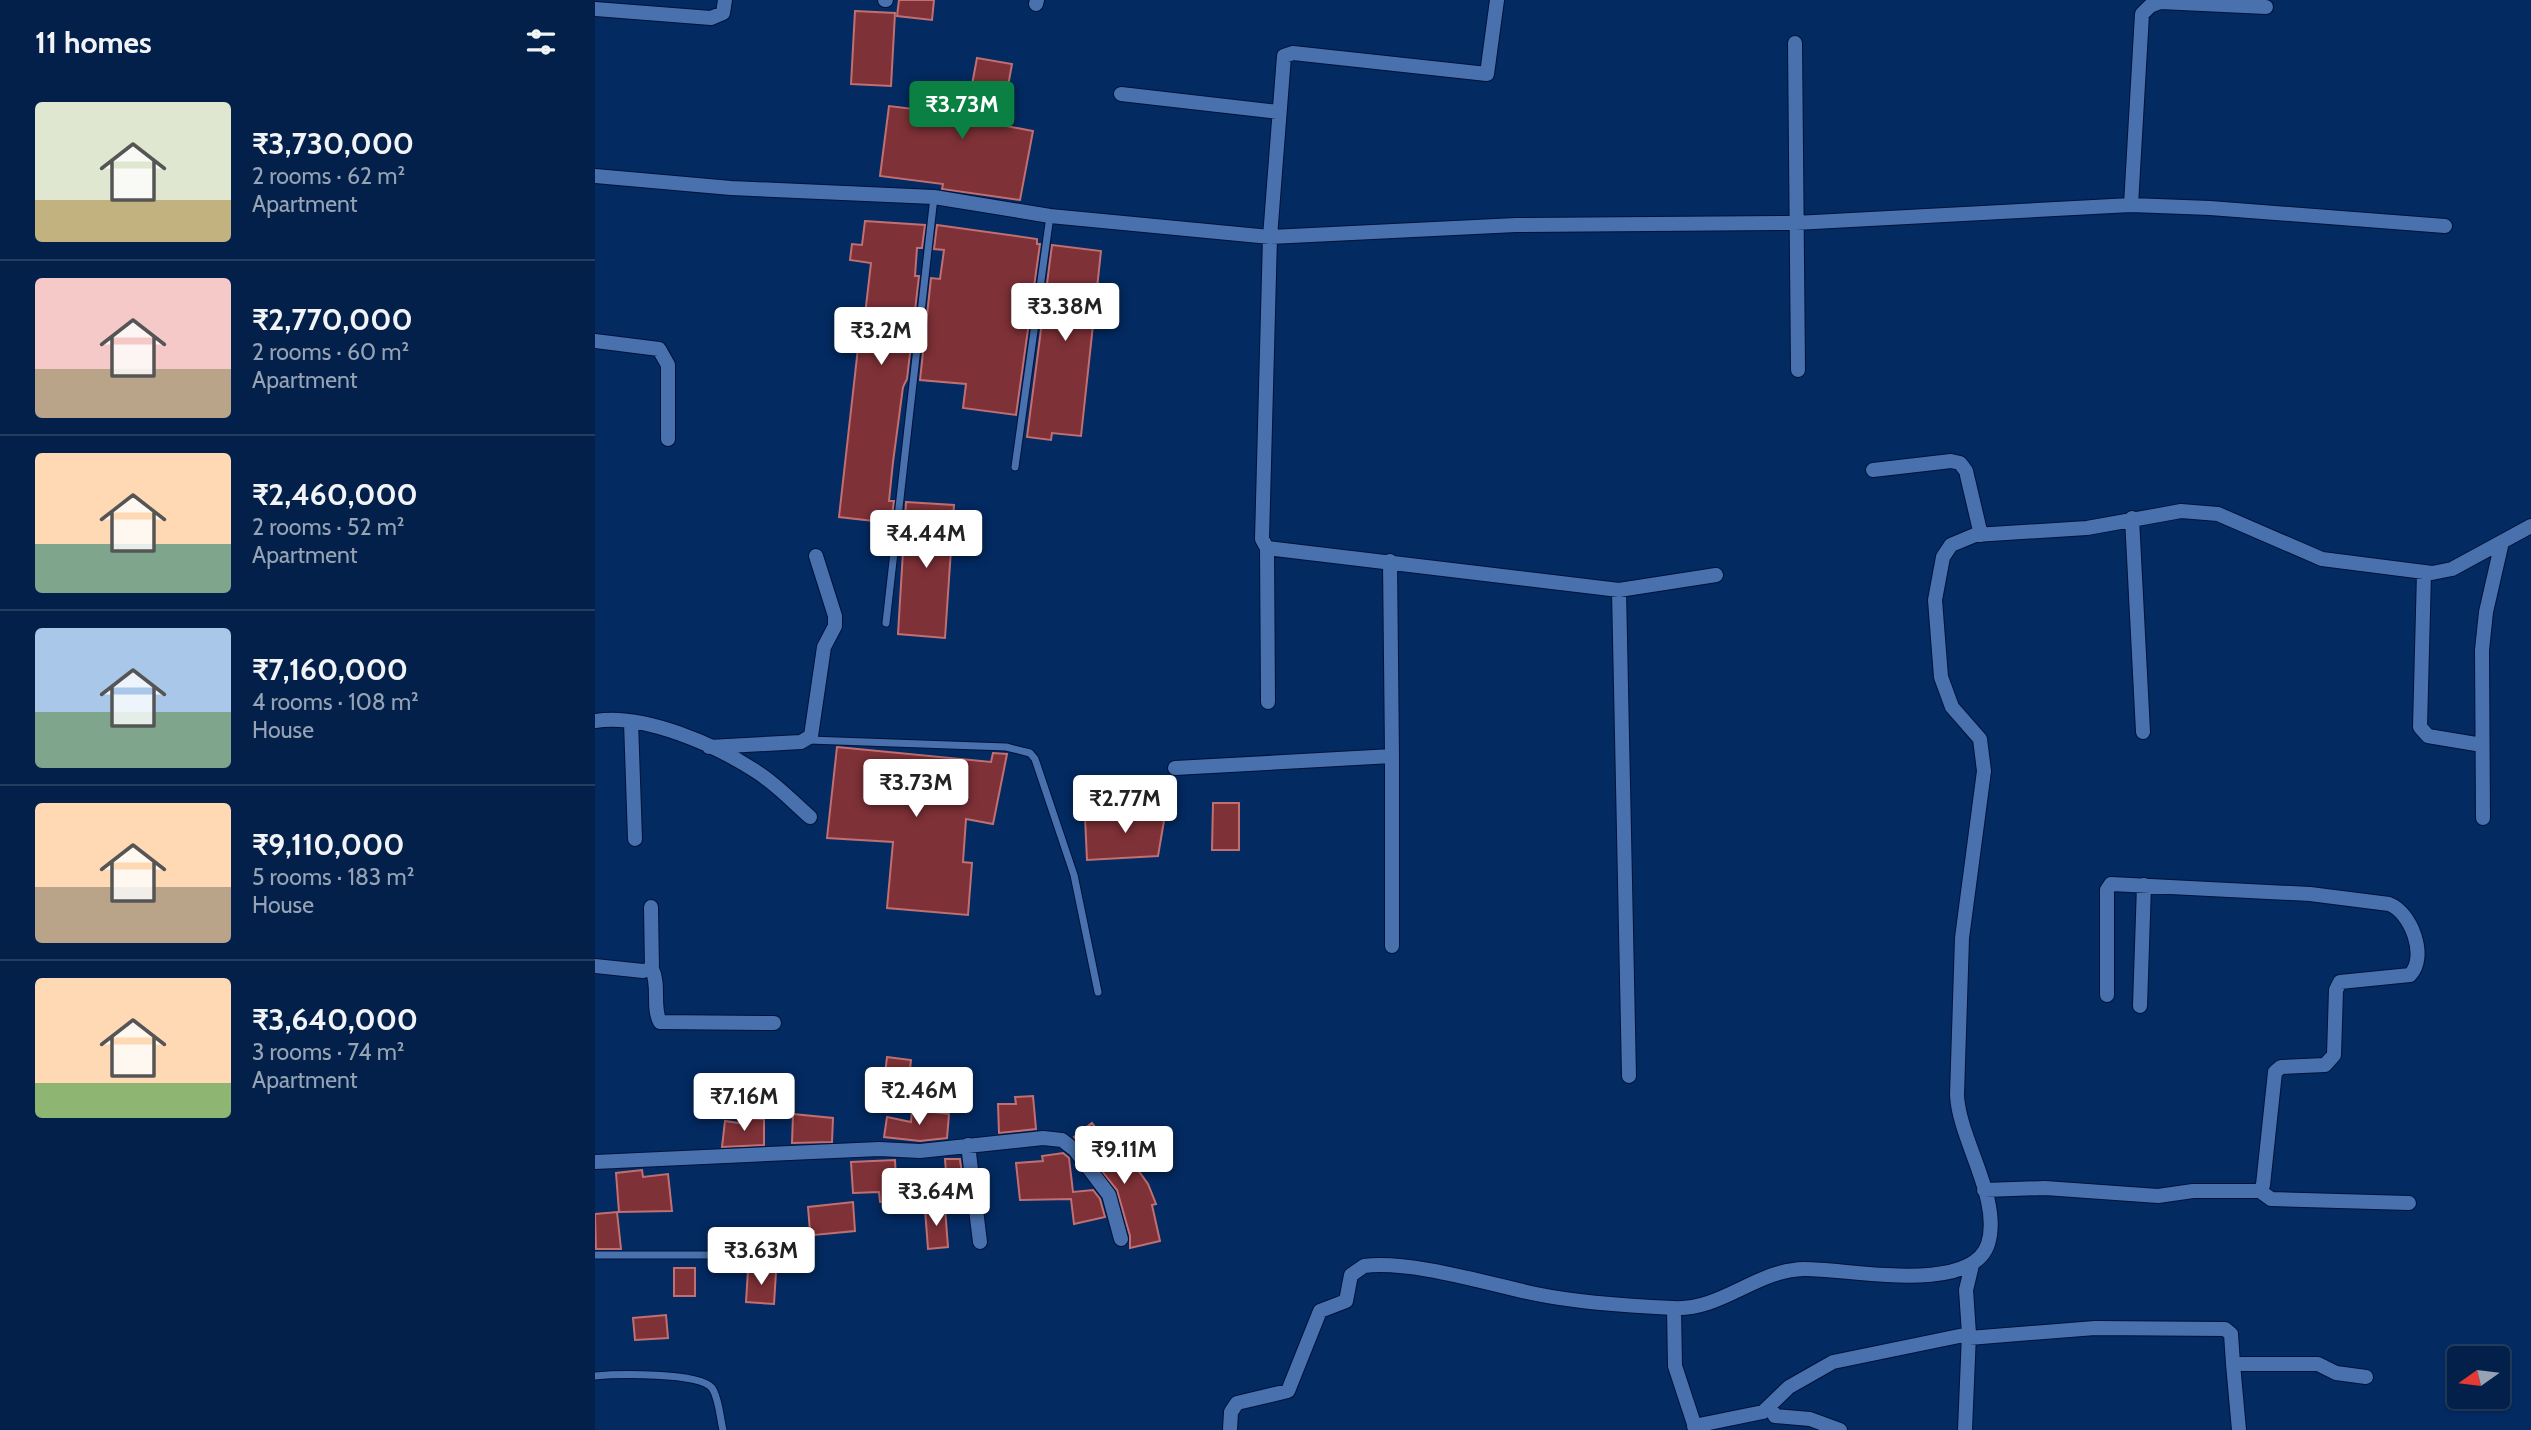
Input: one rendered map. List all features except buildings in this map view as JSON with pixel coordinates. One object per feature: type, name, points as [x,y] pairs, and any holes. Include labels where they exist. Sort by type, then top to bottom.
[{"type":"street","points":[[595,9],[711,18],[723,13],[725,0]]},
{"type":"street","points":[[1268,702],[1267,548],[1262,539],[1270,237],[1284,57],[1289,52],[1487,74],[1497,0]]},
{"type":"street","points":[[2131,205],[2142,15],[2150,6],[2160,2],[2266,7]]},
{"type":"street","points":[[1795,43],[1798,370]]},
{"type":"street","points":[[1121,94],[1279,112]]},
{"type":"street","points":[[595,176],[731,188],[934,197],[1050,216],[1270,237],[1516,225],[1795,223],[2131,205],[2210,208],[2445,226]]},
{"type":"street","points":[[595,341],[659,349],[665,355],[668,365],[668,439]]},
{"type":"street","points":[[1873,470],[1951,461],[1960,463],[1966,471],[1981,535]]},
{"type":"street","points":[[1230,1430],[1231,1412],[1237,1403],[1288,1391],[1321,1311],[1346,1301],[1351,1275],[1364,1266],[1463,1277],[1570,1300],[1674,1308],[1711,1303],[1778,1273],[1802,1269],[1877,1276],[1957,1270],[1972,1265],[1981,1257],[1988,1243],[1984,1190],[1961,1119],[1957,1095],[1962,938],[1983,795],[1984,751],[1980,739],[1952,707],[1945,693],[1935,628],[1935,600],[1943,557],[1951,545],[1961,538],[2068,530],[2181,512],[2218,514],[2322,559],[2424,573],[2452,569],[2531,526]]},
{"type":"street","points":[[2132,518],[2143,732]]},
{"type":"street","points":[[2483,818],[2483,635],[2502,542]]},
{"type":"street","points":[[1267,548],[1619,590],[1716,575]]},
{"type":"street","points":[[709,747],[807,740],[811,736],[824,647],[835,626],[835,616],[816,556]]},
{"type":"street","points":[[1389,561],[1392,946]]},
{"type":"street","points":[[2424,573],[2420,727],[2428,736],[2482,745]]},
{"type":"street","points":[[1619,590],[1629,1076]]},
{"type":"street","points":[[595,721],[631,722],[670,730],[709,747],[757,772],[810,817]]},
{"type":"street","points":[[631,722],[635,839]]},
{"type":"street","points":[[1175,768],[1392,757]]},
{"type":"street","points":[[2107,995],[2108,886],[2144,885],[2310,894],[2389,904],[2400,911],[2419,946],[2416,967],[2410,975],[2340,982],[2336,990],[2335,1055],[2331,1061],[2325,1065],[2281,1067],[2275,1072],[2263,1185],[2260,1191]]},
{"type":"street","points":[[2140,1006],[2144,885]]},
{"type":"street","points":[[651,907],[652,969],[657,983],[657,1016],[660,1022],[773,1023]]},
{"type":"street","points":[[595,965],[643,971],[652,969]]},
{"type":"street","points":[[595,1162],[879,1149],[920,1151],[1053,1137],[1075,1150],[1109,1195],[1121,1239]]},
{"type":"street","points":[[968,1145],[980,1242]]},
{"type":"street","points":[[1984,1190],[2045,1188],[2158,1196],[2193,1191],[2260,1191],[2271,1199],[2409,1203]]},
{"type":"street","points":[[1965,1430],[1969,1336],[1966,1290],[1972,1265]]},
{"type":"street","points":[[1674,1308],[1675,1366],[1695,1428],[1751,1417],[1770,1407],[1789,1387],[1833,1362],[1969,1336],[2095,1328],[2225,1329],[2231,1335],[2239,1430]]},
{"type":"street","points":[[2232,1364],[2318,1364],[2333,1372],[2366,1377]]},
{"type":"street","points":[[1770,1407],[1776,1416],[1810,1419],[1840,1430]]},
{"type":"lane","points":[[886,623],[934,197]]},
{"type":"lane","points":[[1015,467],[1050,216]]},
{"type":"lane","points":[[807,740],[1006,747],[1030,753],[1035,759],[1073,875],[1098,992]]},
{"type":"lane","points":[[595,1255],[749,1255]]},
{"type":"lane","points":[[595,1376],[642,1374],[703,1382],[715,1393],[723,1430]]}]
